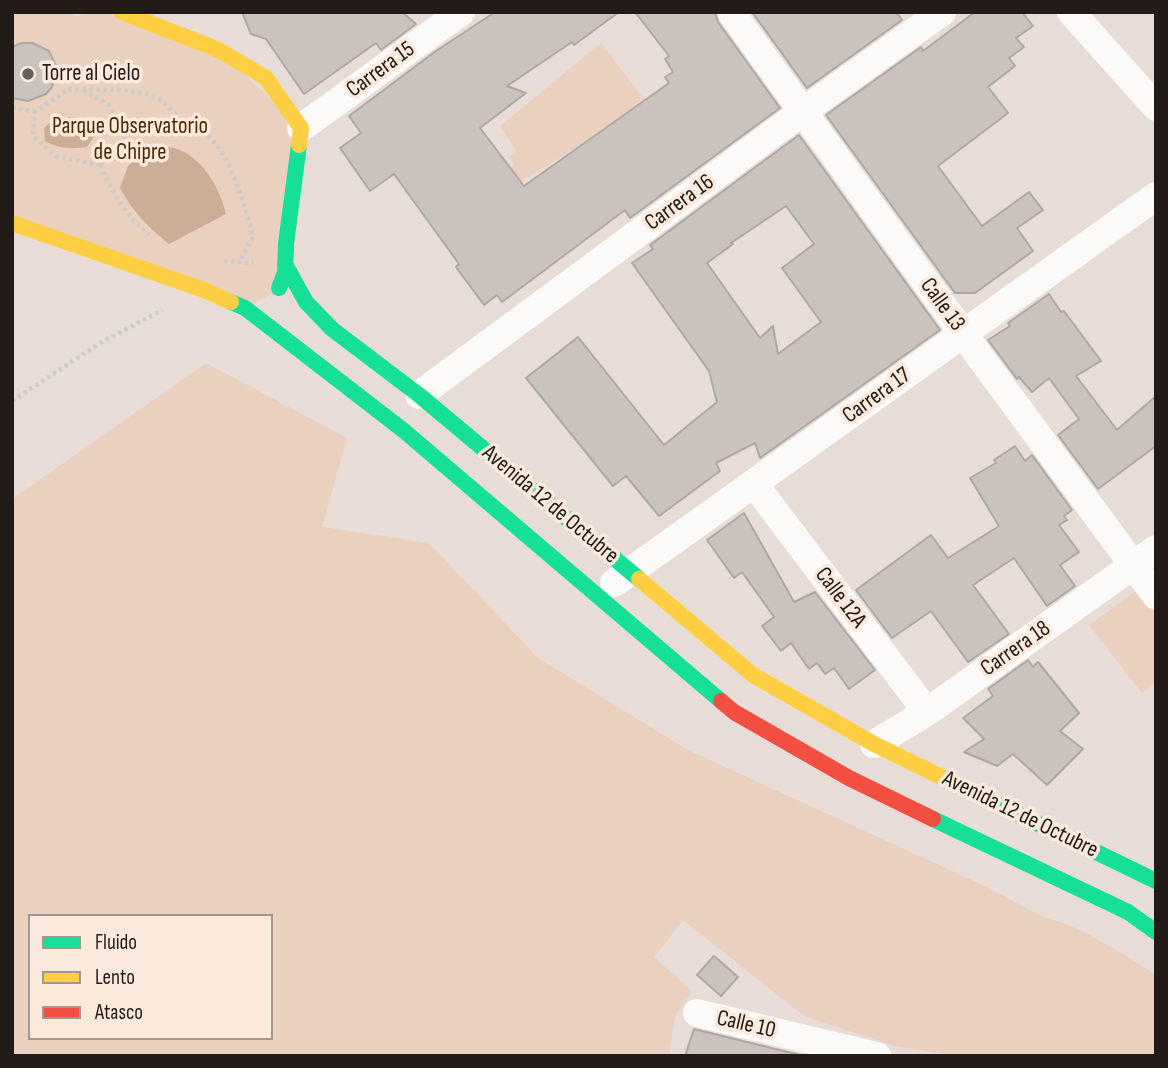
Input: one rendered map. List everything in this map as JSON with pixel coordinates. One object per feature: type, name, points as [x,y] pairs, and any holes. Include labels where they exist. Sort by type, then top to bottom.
[{"type":"main road","points":[[122,12],[219,50],[266,78],[301,128],[283,282],[265,301],[245,308]]},
{"type":"main road","name":"Avenida 12 de Octubre","points":[[12,223],[204,290],[245,308],[403,430],[734,712],[849,778],[1128,912],[1156,932]]},
{"type":"main road","name":"Avenida 12 de Octubre","points":[[285,264],[306,302],[332,329],[419,395],[753,675],[874,744],[1156,881]]},
{"type":"street","name":"Carrera 15","points":[[301,128],[461,12]]},
{"type":"street","name":"Calle 13","points":[[731,12],[1156,596]]},
{"type":"street","name":"Carrera 16","points":[[419,395],[942,12]]},
{"type":"street","points":[[1071,12],[1156,107]]},
{"type":"street","name":"Carrera 17","points":[[598,595],[1156,196]]},
{"type":"street","name":"Calle 12A","points":[[754,484],[927,712]]},
{"type":"street","name":"Carrera 18","points":[[874,744],[927,712],[1156,549]]},
{"type":"street","points":[[1128,912],[1156,892]]},
{"type":"street","name":"Calle 10","points":[[697,1013],[877,1056]]},
{"type":"path","points":[[79,88],[109,105],[126,134]]},
{"type":"path","points":[[12,107],[35,112],[68,89],[120,90],[148,94],[162,100],[190,129]]},
{"type":"path","points":[[35,112],[33,136],[56,156],[100,165]]},
{"type":"path","points":[[100,165],[126,134],[140,127],[170,123],[206,135],[220,151],[232,173],[253,237],[239,262]]},
{"type":"path","points":[[100,165],[114,196],[135,223],[156,242]]},
{"type":"path","points":[[221,261],[285,264]]},
{"type":"path","points":[[12,401],[102,342],[204,290]]},
{"type":"green space","name":"Parque Observatorio de Chipre","points":[[12,12],[70,12],[77,17],[86,12],[122,12],[219,50],[301,128],[278,290],[245,308],[12,223]]},
{"type":"green space","points":[[601,43],[644,99],[579,146],[517,184],[508,169],[514,165],[509,157],[516,151],[500,126]]},
{"type":"green space","points":[[206,363],[347,438],[322,527],[429,543],[538,658],[688,750],[985,886],[1037,914],[1079,929],[1156,975],[1156,1056],[959,1056],[895,1046],[804,1016],[683,920],[654,957],[692,991],[675,1016],[669,1056],[12,1056],[12,497]]},
{"type":"green space","points":[[1143,586],[1156,603],[1156,682],[1142,693],[1089,625]]},
{"type":"shaded area","points":[[74,117],[90,121],[95,135],[87,147],[65,148],[45,141],[44,128],[55,119]]},
{"type":"shaded area","points":[[151,146],[174,148],[193,158],[214,184],[226,214],[169,244],[154,231],[136,212],[120,188],[128,166]]},
{"type":"building","points":[[242,12],[402,12],[416,24],[381,50],[376,43],[304,94],[266,39],[251,34]]},
{"type":"building","points":[[495,12],[619,12],[574,45],[572,42],[507,86],[526,93],[480,128],[524,186],[669,83],[665,77],[673,72],[665,59],[669,56],[635,12],[715,12],[718,22],[780,108],[630,218],[625,210],[502,302],[497,295],[484,305],[456,267],[459,264],[394,174],[370,191],[340,148],[361,133],[349,116],[436,51]]},
{"type":"building","points":[[752,12],[896,12],[902,20],[807,88]]},
{"type":"building","points":[[975,12],[1022,12],[1033,26],[1016,38],[1024,47],[1009,58],[1015,66],[988,87],[1008,113],[938,166],[982,226],[1029,192],[1043,210],[1017,228],[1033,251],[975,293],[955,293],[826,115],[921,47],[923,51]]},
{"type":"building","points":[[32,43],[49,51],[57,68],[52,87],[46,94],[28,101],[12,98],[12,47]]},
{"type":"building","points":[[799,135],[940,330],[760,458],[755,443],[716,463],[720,471],[659,516],[626,476],[613,486],[526,378],[578,337],[664,445],[717,402],[709,371],[632,263],[653,249],[650,245]],"holes":[[[786,206],[814,244],[782,268],[821,322],[778,354],[773,326],[760,338],[707,263],[733,244],[731,243]]]},
{"type":"building","points":[[1049,294],[1101,361],[1076,376],[1117,430],[1156,396],[1156,446],[1098,489],[1058,435],[1079,419],[1049,378],[1032,392],[1019,377],[1017,379],[988,340]]},
{"type":"building","points":[[1015,446],[1025,461],[1032,455],[1072,510],[1064,516],[1067,520],[1059,525],[1079,552],[1060,565],[1075,586],[1047,606],[1014,558],[973,585],[1009,634],[968,662],[931,611],[892,638],[856,590],[931,535],[948,558],[999,526],[970,478],[996,463],[994,460]]},
{"type":"building","points":[[744,513],[794,602],[815,592],[875,670],[849,689],[834,668],[825,674],[817,663],[809,669],[791,643],[781,651],[762,626],[774,617],[742,572],[734,578],[707,540]]},
{"type":"building","points":[[1028,660],[1033,667],[1038,662],[1079,713],[1060,731],[1083,749],[1047,785],[1013,754],[997,766],[964,752],[984,739],[963,718],[993,696],[988,689]]},
{"type":"building","points":[[714,956],[738,977],[721,996],[697,975]]},
{"type":"building","points":[[694,1029],[804,1056],[685,1056]]},
{"type":"traffic: fast","points":[[279,288],[285,273],[286,244],[299,145]]},
{"type":"traffic: fast","points":[[285,264],[306,302],[332,329],[419,395],[639,579]]},
{"type":"traffic: fast","points":[[231,302],[245,308],[403,430],[721,701]]},
{"type":"traffic: fast","points":[[960,786],[1156,881]]},
{"type":"traffic: fast","points":[[933,819],[1128,912],[1156,932]]},
{"type":"traffic: slow","points":[[122,12],[219,50],[266,78],[301,128],[299,145]]},
{"type":"traffic: slow","points":[[12,223],[204,290],[231,302]]},
{"type":"traffic: slow","points":[[639,579],[753,675],[874,744],[960,786]]},
{"type":"traffic: jam","points":[[721,701],[734,712],[849,778],[933,819]]},
{"type":"place","name":"Torre al Cielo","points":[[28,74]]}]
